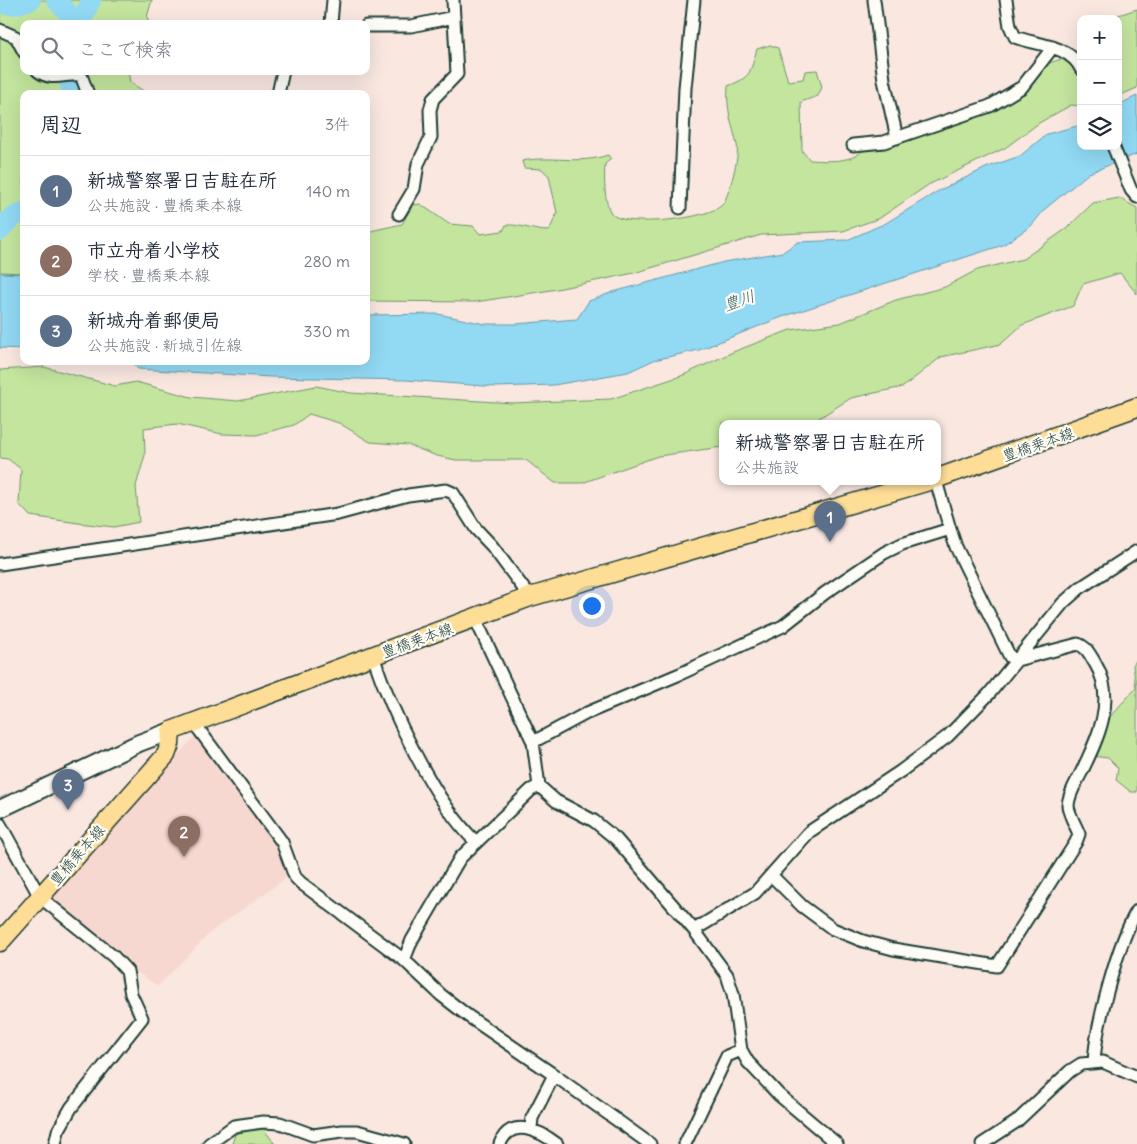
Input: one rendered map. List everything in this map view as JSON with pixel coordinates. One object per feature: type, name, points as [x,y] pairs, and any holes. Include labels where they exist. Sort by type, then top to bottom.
[{"type":"main road","name":"豊橋乗本線","points":[[941,478],[1137,408]]},
{"type":"main road","name":"豊橋乗本線","points":[[0,942],[166,755],[170,744],[171,731],[530,598],[915,485]]},
{"type":"main road","points":[[0,809],[139,743],[171,731]]},
{"type":"street","points":[[330,20],[333,0]]},
{"type":"street","points":[[399,214],[414,189],[418,164],[431,137],[430,110],[433,99],[457,74],[453,0]]},
{"type":"street","points":[[680,208],[685,88],[694,0]]},
{"type":"street","points":[[874,0],[884,80],[897,138]]},
{"type":"street","points":[[1006,0],[1010,26],[1015,37],[1053,47],[1068,54],[1077,64]]},
{"type":"street","points":[[370,26],[411,26],[454,17]]},
{"type":"street","points":[[0,30],[16,37],[20,44]]},
{"type":"street","points":[[853,145],[884,142],[990,106],[1022,87],[1053,47]]},
{"type":"street","points":[[43,75],[57,77],[68,75]]},
{"type":"street","points":[[81,75],[87,90]]},
{"type":"street","points":[[279,90],[282,75]]},
{"type":"street","points":[[1115,150],[1134,193]]},
{"type":"street","points":[[771,875],[802,906],[833,929],[893,950],[997,966],[1076,842],[1079,834],[1068,806],[1071,792],[1090,755],[1105,712],[1106,691],[1102,678],[1085,647],[1072,644],[1018,660],[1010,656],[956,547],[939,485]]},
{"type":"street","points":[[0,564],[338,514],[408,495],[446,490],[453,493],[476,529],[492,546],[530,598]]},
{"type":"street","points":[[533,742],[588,713],[680,674],[783,626],[825,593],[884,553],[902,544],[950,529]]},
{"type":"street","points":[[694,930],[754,893],[809,832],[901,771],[948,736],[989,694],[1063,603],[1080,588],[1137,551]]},
{"type":"street","points":[[475,618],[533,742],[538,786],[556,801],[594,821],[616,839],[694,930],[727,975],[734,994],[741,1050],[757,1073],[837,1144]]},
{"type":"street","points":[[372,656],[391,703],[418,758],[462,829],[475,841]]},
{"type":"street","points":[[194,722],[282,842],[295,877],[404,960],[440,995],[650,1144]]},
{"type":"street","points":[[404,960],[412,940],[460,858],[475,841],[530,790],[538,786]]},
{"type":"street","points":[[0,824],[40,897],[114,957],[127,971],[131,994],[142,1018],[71,1108],[58,1131],[55,1144]]},
{"type":"street","points":[[1094,1062],[1098,1033],[1113,976],[1124,940],[1137,912]]},
{"type":"street","points":[[685,1144],[727,1056],[741,1050]]},
{"type":"street","points":[[982,1144],[1016,1122],[1070,1071],[1081,1064],[1103,1062],[1137,1077]]},
{"type":"street","points":[[531,1128],[532,1118],[554,1076]]},
{"type":"street","points":[[209,1144],[234,1126],[263,1122],[280,1123],[313,1135],[342,1130],[357,1131],[404,1144]]},
{"type":"street","points":[[500,1144],[503,1136],[509,1131],[531,1128],[558,1144]]},
{"type":"shaded area","points":[[196,735],[277,846],[287,869],[285,879],[212,931],[158,986],[128,966],[51,898]]},
{"type":"green space","points":[[0,0],[152,0],[148,20],[20,20],[20,75],[129,75],[130,82],[142,90],[20,90],[20,273],[0,272]]},
{"type":"green space","points":[[1137,9],[1137,88],[1122,94],[1122,15],[1118,15]]},
{"type":"green space","points":[[770,45],[778,48],[788,81],[803,79],[805,71],[817,70],[822,87],[818,96],[801,102],[802,151],[810,160],[830,161],[851,158],[862,151],[884,148],[960,119],[996,110],[1023,90],[1046,64],[1077,54],[1077,106],[1071,105],[1039,123],[1005,148],[928,185],[880,218],[843,231],[761,235],[634,273],[557,289],[476,302],[370,301],[370,231],[402,224],[413,205],[420,204],[449,224],[473,226],[480,234],[503,231],[506,225],[549,231],[557,213],[549,176],[542,169],[524,168],[522,161],[533,159],[576,160],[608,155],[611,159],[605,164],[606,196],[611,213],[618,218],[648,221],[667,220],[685,218],[715,209],[723,204],[728,192],[738,150],[731,123],[728,86],[742,80],[749,73],[757,49]]},
{"type":"green space","points":[[1119,198],[1137,208],[1137,294],[1120,273],[1083,284],[1073,306],[1022,325],[1001,344],[941,357],[903,387],[851,398],[816,420],[719,420],[719,447],[658,456],[582,483],[555,483],[526,460],[456,460],[437,456],[408,445],[370,442],[339,423],[309,414],[294,425],[256,435],[222,434],[177,424],[144,428],[145,455],[136,486],[139,522],[114,527],[30,516],[19,504],[21,469],[8,459],[0,458],[0,370],[44,367],[115,386],[136,382],[191,397],[238,401],[316,386],[351,393],[512,403],[611,399],[681,376],[733,352],[790,330],[840,323],[896,300],[945,287],[977,270],[1023,259],[1066,229],[1093,203]]},
{"type":"green space","points":[[1137,659],[1137,792],[1131,792],[1116,780],[1118,768],[1108,758],[1092,756],[1093,746],[1101,728],[1136,688],[1133,665]]},
{"type":"green space","points":[[262,1127],[275,1144],[232,1144],[235,1134]]},
{"type":"water","name":"豊川","points":[[1137,96],[1137,154],[1089,173],[1045,209],[1031,226],[1003,245],[782,317],[699,350],[654,360],[628,372],[554,385],[497,387],[406,380],[271,377],[138,369],[134,365],[370,365],[370,315],[438,314],[485,324],[515,324],[577,319],[589,301],[613,292],[724,262],[783,252],[798,242],[847,240],[886,223],[940,190],[988,167],[1020,156],[1047,134],[1077,126],[1077,150],[1122,150],[1122,103]]},
{"type":"water","points":[[0,273],[20,274],[20,349],[0,348]]},
{"type":"waterway","points":[[0,4],[14,5],[31,0]]},
{"type":"waterway","points":[[56,0],[69,14],[71,20]]},
{"type":"waterway","points":[[80,20],[84,16],[91,0]]},
{"type":"waterway","points":[[66,75],[72,90]]},
{"type":"waterway","points":[[0,231],[11,218],[20,214]]},
{"type":"place","name":"新城警察署日吉駐在所","points":[[830,542]]},
{"type":"place","name":"新城舟着郵便局","points":[[68,810]]},
{"type":"place","name":"市立舟着小学校","points":[[184,857]]}]
